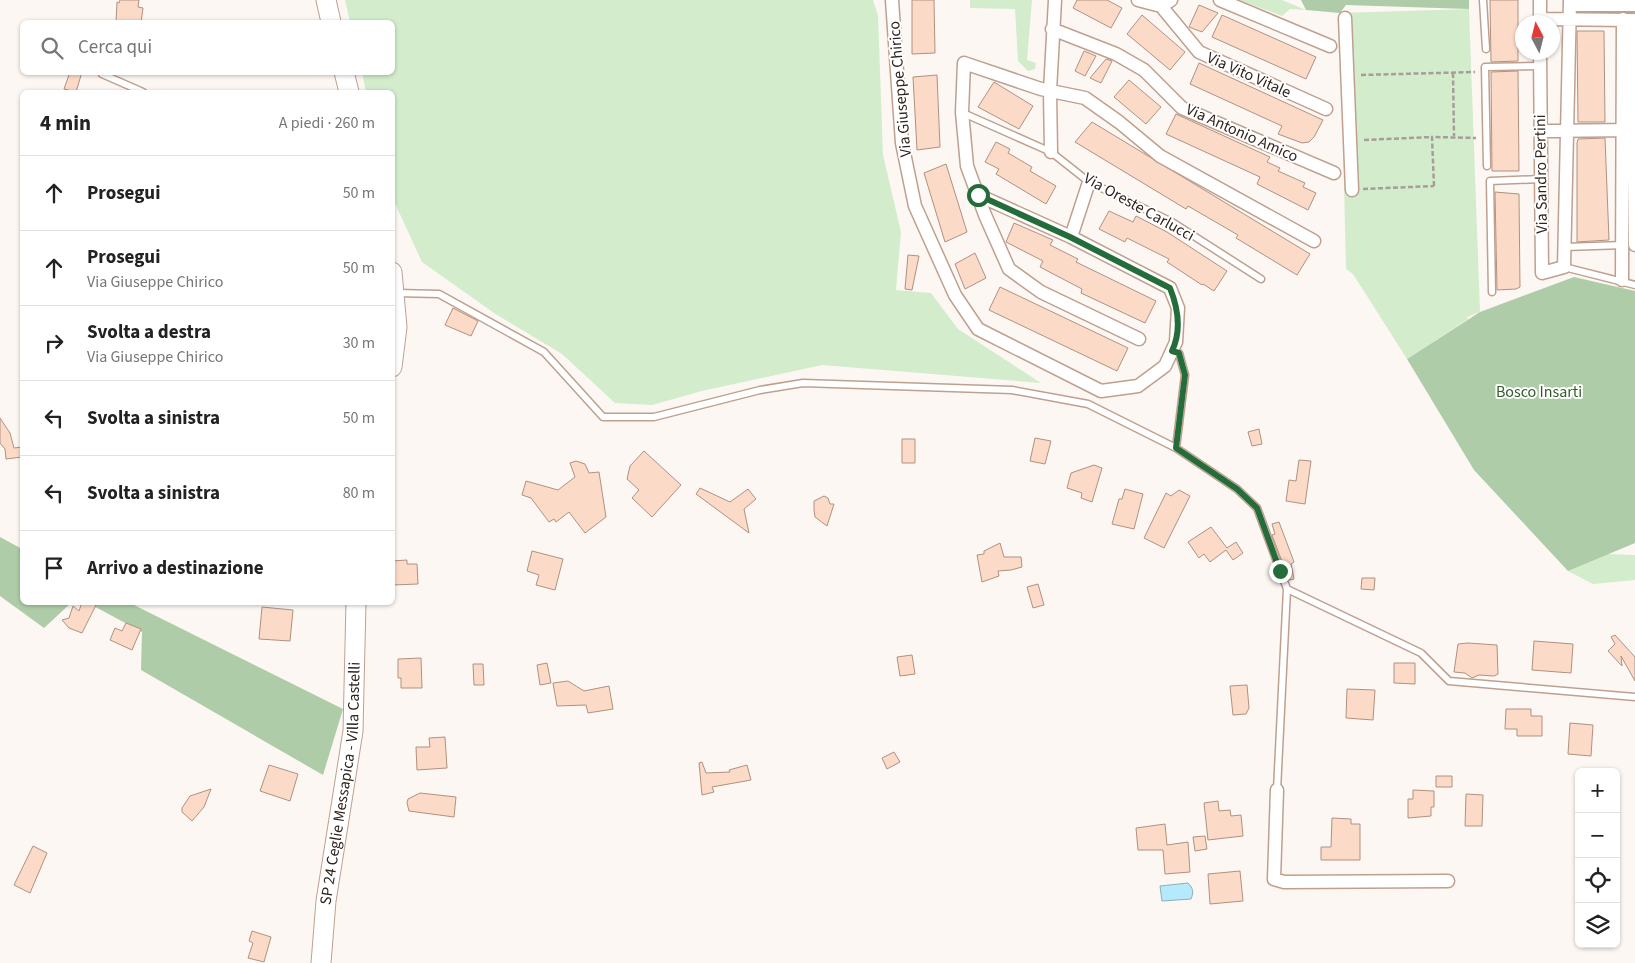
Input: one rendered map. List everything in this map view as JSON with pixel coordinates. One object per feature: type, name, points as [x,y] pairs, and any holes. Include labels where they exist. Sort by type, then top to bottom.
[{"type":"main road","points":[[326,0],[331,20]]},
{"type":"main road","points":[[345,75],[348,90]]},
{"type":"main road","points":[[395,288],[397,327],[395,343]]},
{"type":"main road","name":"SP 24 Ceglie Messapica - Villa Castelli","points":[[321,963],[326,901],[352,731],[356,605]]},
{"type":"street","name":"Via Giuseppe Chirico","points":[[892,0],[902,143],[915,206],[955,296],[978,329],[1101,391],[1138,386],[1165,366],[1176,342],[1178,308],[1170,288],[1070,237],[978,195]]},
{"type":"street","points":[[1050,152],[1052,30],[1055,0]]},
{"type":"street","points":[[1138,0],[1166,3]]},
{"type":"street","points":[[1220,0],[1330,46]]},
{"type":"street","points":[[1540,0],[1540,15]]},
{"type":"street","points":[[1564,268],[1570,2],[1632,4]]},
{"type":"street","name":"Via Vito Vitale","points":[[1166,3],[1199,52],[1326,109]]},
{"type":"street","points":[[1345,18],[1352,190]]},
{"type":"street","points":[[1560,20],[1630,20],[1629,245],[1622,280]]},
{"type":"street","name":"Via Antonio Amico","points":[[1052,30],[1116,54],[1144,70],[1182,108],[1334,173]]},
{"type":"street","name":"Via Sandro Pertini","points":[[1540,60],[1542,272],[1564,268]]},
{"type":"street","points":[[1139,339],[1041,292],[1009,269],[967,166],[962,112],[964,64],[1050,91],[1085,98],[1119,122],[1160,156],[1314,241]]},
{"type":"street","points":[[1541,131],[1630,130]]},
{"type":"street","points":[[1070,237],[1090,182]]},
{"type":"street","points":[[1277,790],[1274,879],[1284,882],[1448,881]]},
{"type":"lane","points":[[1483,0],[1486,49]]},
{"type":"lane","points":[[1630,20],[1632,4]]},
{"type":"lane","points":[[1487,166],[1485,68],[1540,66]]},
{"type":"lane","points":[[104,75],[138,90]]},
{"type":"lane","name":"Via Oreste Carlucci","points":[[962,112],[1050,152],[1090,182],[1172,222],[1262,279]]},
{"type":"lane","points":[[1492,292],[1490,181],[1541,179]]},
{"type":"lane","points":[[1565,247],[1629,245]]},
{"type":"lane","points":[[1564,268],[1622,280],[1635,285]]},
{"type":"lane","points":[[396,293],[439,294],[544,352],[603,417],[654,417],[760,390],[803,383],[1012,390],[1088,404],[1176,448],[1237,489],[1257,508],[1287,589],[1277,790]]},
{"type":"lane","points":[[1172,351],[1179,353],[1185,375],[1176,448]]},
{"type":"lane","points":[[1287,589],[1421,654],[1449,682],[1635,697]]},
{"type":"path","points":[[1347,75],[1480,71]]},
{"type":"path","points":[[1453,73],[1454,137]]},
{"type":"path","points":[[1352,190],[1434,186],[1432,137]]},
{"type":"path","points":[[1350,140],[1432,137],[1480,138]]},
{"type":"green space","points":[[345,0],[873,0],[878,16],[883,155],[901,232],[896,290],[931,293],[958,329],[1041,383],[822,365],[702,391],[652,405],[615,403],[562,354],[494,313],[422,262],[395,203],[395,90],[366,90],[362,75],[395,75],[395,20],[350,20]]},
{"type":"green space","points":[[970,0],[1032,0],[1027,60],[1036,63],[1035,69],[1028,71],[1018,61],[1015,9],[970,8]]},
{"type":"green space","points":[[1239,0],[1282,0],[1306,10],[1290,9],[1282,16]]},
{"type":"green space","points":[[1301,0],[1469,0],[1469,9],[1346,5],[1340,13],[1306,10]]},
{"type":"green space","points":[[1469,9],[1480,312],[1467,317],[1468,319],[1407,359],[1353,274],[1346,269],[1340,13]]},
{"type":"green space","name":"Bosco Insarti","points":[[1574,277],[1635,291],[1635,543],[1568,571],[1474,470],[1407,359],[1480,312]]},
{"type":"green space","points":[[0,537],[20,548],[20,605],[69,605],[44,628],[0,596]]},
{"type":"green space","points":[[1606,554],[1635,555],[1635,580],[1593,584],[1568,571]]},
{"type":"green space","points":[[92,605],[134,605],[343,709],[323,775],[141,670],[142,632]]},
{"type":"water","points":[[1188,883],[1193,890],[1191,899],[1162,901],[1160,886]]},
{"type":"building","points":[[120,0],[139,0],[138,7],[143,8],[141,20],[116,20],[117,2],[119,3]]},
{"type":"building","points":[[912,0],[934,0],[935,53],[912,54]]},
{"type":"building","points":[[1077,0],[1107,0],[1122,8],[1111,28],[1073,8]]},
{"type":"building","points":[[1490,0],[1518,0],[1518,15],[1515,15],[1515,60],[1518,61],[1491,62]]},
{"type":"building","points":[[1199,5],[1218,13],[1202,32],[1189,27]]},
{"type":"building","points":[[1142,15],[1185,52],[1170,70],[1127,34]]},
{"type":"building","points":[[1222,15],[1316,57],[1306,79],[1212,37]]},
{"type":"building","points":[[1577,31],[1604,31],[1605,122],[1578,122]]},
{"type":"building","points":[[1084,51],[1096,56],[1085,76],[1075,71]]},
{"type":"building","points":[[1106,59],[1112,61],[1101,83],[1090,78]]},
{"type":"building","points":[[1199,63],[1323,120],[1314,137],[1309,142],[1302,143],[1278,134],[1282,126],[1190,84]]},
{"type":"building","points":[[1518,71],[1519,171],[1492,171],[1491,72]]},
{"type":"building","points":[[69,75],[81,75],[77,90],[64,89]]},
{"type":"building","points":[[937,75],[940,147],[917,150],[913,77]]},
{"type":"building","points":[[1129,80],[1161,107],[1146,124],[1114,97]]},
{"type":"building","points":[[994,82],[1033,106],[1019,129],[978,107]]},
{"type":"building","points":[[1176,114],[1270,157],[1267,162],[1280,168],[1278,171],[1305,183],[1303,187],[1316,193],[1308,210],[1257,184],[1260,177],[1166,134]]},
{"type":"building","points":[[1092,122],[1310,254],[1297,275],[1236,238],[1238,235],[1188,206],[1186,209],[1075,142]]},
{"type":"building","points":[[1605,138],[1609,240],[1577,242],[1578,139]]},
{"type":"building","points":[[996,142],[1010,149],[1008,153],[1032,167],[1030,171],[1056,186],[1046,204],[996,174],[999,169],[985,162]]},
{"type":"building","points":[[946,164],[967,232],[945,242],[924,173]]},
{"type":"building","points":[[1495,192],[1519,194],[1520,287],[1516,289],[1497,290]]},
{"type":"building","points":[[1109,211],[1133,222],[1136,216],[1167,232],[1227,271],[1214,291],[1202,285],[1167,262],[1169,259],[1127,238],[1125,242],[1099,229]]},
{"type":"building","points":[[1014,223],[1053,240],[1050,245],[1078,259],[1076,262],[1156,301],[1145,323],[1081,293],[1082,289],[1040,267],[1043,261],[1006,242]]},
{"type":"building","points":[[975,253],[986,278],[965,289],[955,264]]},
{"type":"building","points":[[908,255],[919,256],[912,290],[905,289]]},
{"type":"building","points":[[1000,287],[1128,348],[1117,371],[989,310]]},
{"type":"building","points":[[453,308],[478,321],[471,336],[445,325]]},
{"type":"building","points":[[0,418],[10,433],[14,448],[20,447],[20,457],[6,459],[5,449],[0,443]]},
{"type":"building","points":[[1259,429],[1262,444],[1252,446],[1248,432]]},
{"type":"building","points":[[1035,438],[1051,441],[1045,464],[1030,461]]},
{"type":"building","points":[[902,439],[915,439],[915,463],[902,463]]},
{"type":"building","points":[[644,451],[681,485],[652,517],[632,498],[639,490],[627,479],[630,466]]},
{"type":"building","points":[[1299,460],[1311,461],[1305,504],[1286,501],[1289,480],[1296,481]]},
{"type":"building","points":[[576,461],[585,464],[589,473],[599,472],[606,517],[585,533],[569,512],[556,522],[554,519],[549,522],[531,498],[522,495],[526,481],[558,490],[575,477],[570,463]]},
{"type":"building","points":[[1094,465],[1102,468],[1092,502],[1081,498],[1082,493],[1067,488],[1071,473]]},
{"type":"building","points":[[700,488],[730,502],[748,489],[756,499],[744,509],[749,533],[696,494]]},
{"type":"building","points":[[1125,489],[1143,494],[1134,529],[1112,524],[1119,499],[1122,499]]},
{"type":"building","points":[[1179,490],[1190,496],[1164,548],[1144,538],[1166,493],[1171,496]]},
{"type":"building","points":[[824,496],[828,498],[830,504],[834,504],[827,526],[815,517],[814,510],[814,501]]},
{"type":"building","points":[[1279,522],[1294,562],[1291,564],[1294,579],[1289,580],[1272,535],[1275,534],[1272,524]]},
{"type":"building","points":[[1211,527],[1227,548],[1236,542],[1243,553],[1233,560],[1226,550],[1210,562],[1204,554],[1199,558],[1188,542]]},
{"type":"building","points":[[1000,543],[1004,557],[1021,557],[1022,567],[998,571],[999,576],[982,582],[977,555],[984,554],[984,551]]},
{"type":"building","points":[[532,551],[563,559],[555,590],[536,585],[539,575],[527,571]]},
{"type":"building","points":[[407,560],[407,564],[417,564],[418,584],[395,585],[395,561]]},
{"type":"building","points":[[1362,578],[1375,578],[1374,590],[1361,589]]},
{"type":"building","points":[[1038,584],[1044,605],[1033,608],[1027,587]]},
{"type":"building","points":[[81,605],[96,605],[82,633],[69,628],[62,620],[69,618],[73,606],[79,611]]},
{"type":"building","points":[[262,607],[293,610],[290,641],[259,639]]},
{"type":"building","points":[[126,623],[141,629],[132,650],[110,640],[115,628],[122,631]]},
{"type":"building","points":[[1615,635],[1635,657],[1635,681],[1621,656],[1622,666],[1608,651],[1615,644],[1611,637]]},
{"type":"building","points":[[1534,641],[1573,644],[1571,673],[1532,670]]},
{"type":"building","points":[[1458,644],[1497,645],[1498,674],[1494,676],[1479,675],[1472,678],[1465,673],[1454,672]]},
{"type":"building","points":[[912,655],[915,674],[900,676],[897,657]]},
{"type":"building","points":[[421,658],[422,688],[401,688],[401,678],[398,678],[398,659]]},
{"type":"building","points":[[547,663],[551,683],[540,685],[537,665]]},
{"type":"building","points":[[1394,663],[1415,663],[1415,684],[1394,683]]},
{"type":"building","points":[[473,664],[483,664],[484,685],[474,685]]},
{"type":"building","points":[[568,681],[584,691],[609,686],[613,709],[588,713],[586,705],[557,706],[553,683]]},
{"type":"building","points":[[1247,685],[1249,708],[1246,714],[1233,715],[1230,686]]},
{"type":"building","points":[[1347,689],[1375,690],[1373,720],[1346,718]]},
{"type":"building","points":[[1506,709],[1531,709],[1531,716],[1542,716],[1542,736],[1517,736],[1517,729],[1505,729]]},
{"type":"building","points":[[1570,723],[1593,725],[1591,756],[1568,754]]},
{"type":"building","points":[[445,737],[447,768],[417,770],[416,747],[430,747],[429,738]]},
{"type":"building","points":[[894,752],[900,762],[887,769],[882,758]]},
{"type":"building","points":[[702,762],[706,773],[730,772],[729,770],[747,765],[751,780],[712,787],[714,792],[702,795],[699,763]]},
{"type":"building","points":[[269,765],[298,774],[290,801],[260,791]]},
{"type":"building","points":[[1436,776],[1452,776],[1452,787],[1436,787]]},
{"type":"building","points":[[211,789],[204,807],[192,821],[182,812],[182,808],[190,796]]},
{"type":"building","points":[[1413,790],[1434,791],[1434,807],[1431,807],[1431,816],[1408,818],[1408,799],[1413,799]]},
{"type":"building","points":[[420,793],[456,797],[454,817],[409,811],[408,799]]},
{"type":"building","points":[[1466,794],[1483,795],[1482,826],[1465,826]]},
{"type":"building","points":[[1218,801],[1219,811],[1230,810],[1231,816],[1241,815],[1243,836],[1208,840],[1204,803]]},
{"type":"building","points":[[1332,818],[1351,819],[1351,824],[1360,824],[1360,860],[1321,860],[1321,847],[1331,847]]},
{"type":"building","points":[[1165,824],[1167,845],[1188,842],[1190,872],[1165,874],[1163,850],[1138,850],[1136,828]]},
{"type":"building","points":[[1205,836],[1207,849],[1195,851],[1193,837]]},
{"type":"building","points":[[33,846],[47,853],[30,893],[14,885]]},
{"type":"building","points":[[1240,871],[1243,901],[1210,904],[1208,874]]},
{"type":"building","points":[[252,931],[271,937],[264,962],[248,958],[253,943],[249,941]]},
{"type":"route","points":[[978,195],[1070,237],[1170,288],[1178,308],[1176,342],[1172,351],[1179,353],[1185,375],[1176,448],[1237,489],[1257,508],[1280,571]]}]
